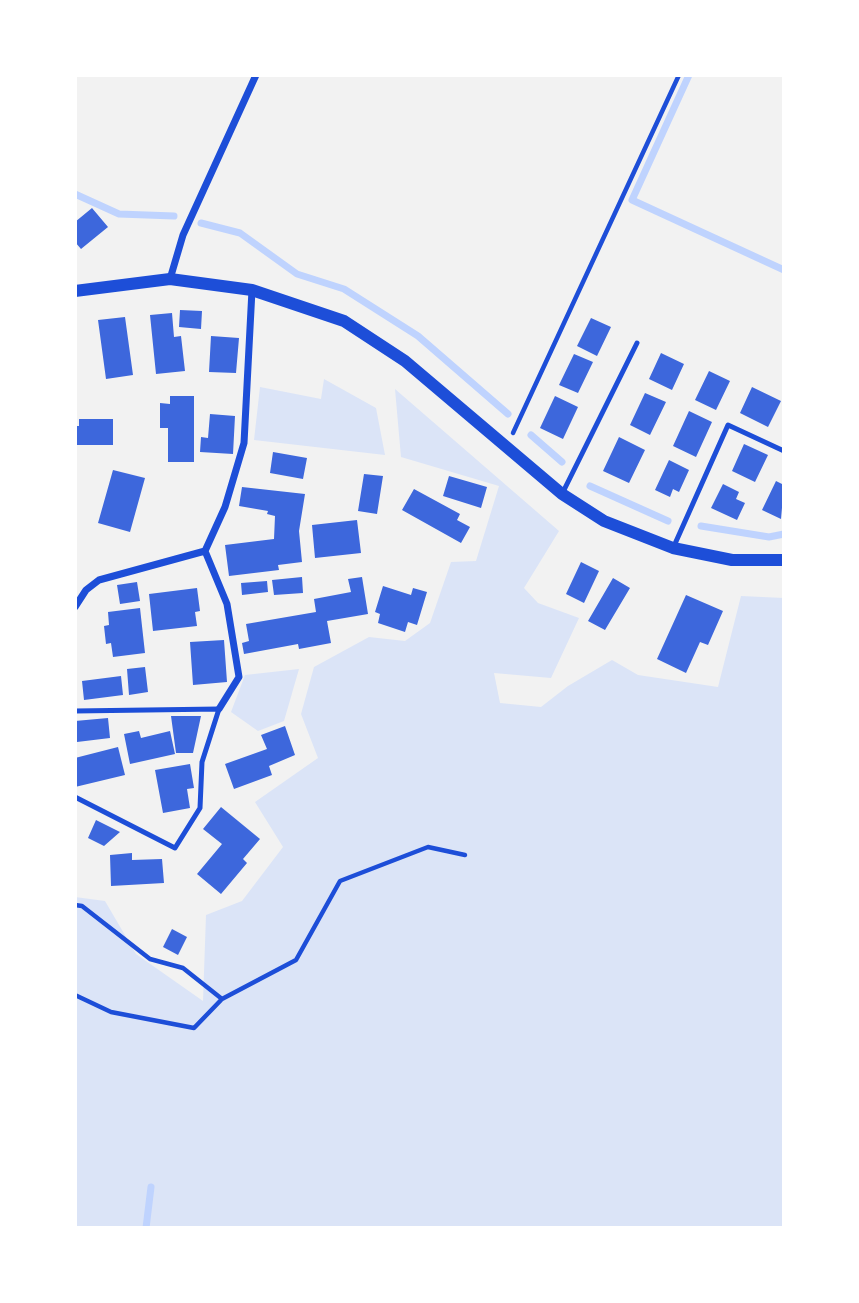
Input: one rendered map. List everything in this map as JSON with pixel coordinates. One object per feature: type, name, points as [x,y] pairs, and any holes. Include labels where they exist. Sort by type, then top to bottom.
[{"type":"street","points":[[170,279],[183,235],[256,75]]},
{"type":"street","points":[[75,291],[170,279],[252,290],[344,321],[405,361],[562,494],[604,521],[673,548],[732,560],[784,560]]},
{"type":"street","points":[[219,709],[239,677],[227,604],[205,551],[225,507],[244,443],[246,363],[252,290]]},
{"type":"street","points":[[75,607],[86,590],[99,580],[205,551]]},
{"type":"lane","points":[[562,494],[637,343]]},
{"type":"lane","points":[[673,548],[729,425],[784,451]]},
{"type":"lane","points":[[75,711],[219,709],[202,762],[200,808],[175,848],[75,797]]},
{"type":"path","points":[[504,446],[520,424],[679,75]]},
{"type":"path","points":[[75,995],[111,1013],[194,1028],[222,999],[296,960],[340,881],[428,847],[466,855]]},
{"type":"path","points":[[75,905],[82,906],[150,959],[183,968],[222,999]]},
{"type":"shaded area","points":[[324,379],[376,408],[385,455],[254,440],[260,387],[321,399]]},
{"type":"shaded area","points":[[395,389],[559,531],[524,588],[538,603],[579,618],[551,678],[494,673],[500,703],[541,707],[568,686],[612,660],[638,675],[718,687],[741,596],[784,598],[784,1228],[75,1228],[75,897],[105,901],[136,954],[203,1001],[206,915],[242,901],[283,847],[255,802],[318,758],[301,714],[314,667],[369,637],[405,641],[430,623],[451,562],[476,561],[499,486],[401,457]]},
{"type":"shaded area","points":[[299,669],[284,721],[258,731],[231,712],[245,675]]},
{"type":"building","points":[[92,208],[108,227],[81,249],[75,242],[75,222]]},
{"type":"building","points":[[180,310],[202,311],[201,329],[179,327]]},
{"type":"building","points":[[172,313],[174,337],[181,336],[185,371],[156,374],[150,315]]},
{"type":"building","points":[[125,317],[133,375],[106,379],[98,320]]},
{"type":"building","points":[[591,318],[611,327],[597,356],[577,346]]},
{"type":"building","points":[[211,336],[239,338],[236,373],[209,372]]},
{"type":"building","points":[[661,353],[684,364],[672,390],[649,379]]},
{"type":"building","points":[[574,354],[593,362],[578,393],[559,385]]},
{"type":"building","points":[[709,371],[730,381],[716,410],[695,400]]},
{"type":"building","points":[[752,387],[781,401],[768,427],[740,413]]},
{"type":"building","points":[[645,393],[666,402],[650,435],[630,425]]},
{"type":"building","points":[[170,396],[194,396],[194,462],[168,462],[168,428],[160,428],[160,403],[170,404]]},
{"type":"building","points":[[555,396],[578,407],[563,439],[540,428]]},
{"type":"building","points":[[689,411],[712,422],[696,457],[673,446]]},
{"type":"building","points":[[210,414],[235,416],[233,454],[200,452],[201,437],[208,438]]},
{"type":"building","points":[[79,419],[113,419],[113,445],[75,445],[75,426],[79,426]]},
{"type":"building","points":[[619,437],[645,450],[629,483],[603,471]]},
{"type":"building","points":[[744,444],[768,455],[755,482],[732,471]]},
{"type":"building","points":[[273,452],[307,458],[303,479],[270,473]]},
{"type":"building","points":[[669,460],[689,470],[679,492],[673,489],[670,497],[655,490]]},
{"type":"building","points":[[113,470],[145,478],[130,532],[98,523]]},
{"type":"building","points":[[364,474],[383,476],[377,514],[358,511]]},
{"type":"building","points":[[449,476],[487,487],[481,508],[443,496]]},
{"type":"building","points":[[776,481],[784,485],[781,519],[762,510]]},
{"type":"building","points":[[723,484],[739,492],[736,499],[745,503],[737,520],[711,508]]},
{"type":"building","points":[[242,487],[305,494],[299,531],[302,562],[278,565],[279,570],[229,576],[225,545],[274,539],[275,516],[267,514],[268,511],[239,506]]},
{"type":"building","points":[[414,489],[460,514],[457,520],[470,527],[461,543],[402,510]]},
{"type":"building","points":[[357,520],[361,553],[315,558],[312,525]]},
{"type":"building","points":[[581,562],[599,571],[584,603],[566,594]]},
{"type":"building","points":[[302,577],[303,593],[274,595],[272,580]]},
{"type":"building","points":[[362,577],[368,614],[327,621],[331,643],[299,649],[298,644],[244,654],[242,643],[249,641],[246,624],[316,612],[314,599],[351,592],[348,579]]},
{"type":"building","points":[[613,578],[630,588],[605,630],[588,621]]},
{"type":"building","points":[[267,581],[268,592],[242,595],[241,583]]},
{"type":"building","points":[[137,582],[140,601],[120,604],[117,585]]},
{"type":"building","points":[[383,586],[411,595],[413,588],[427,592],[417,625],[408,622],[405,632],[378,623],[380,614],[375,612]]},
{"type":"building","points":[[197,588],[200,611],[195,612],[197,626],[153,631],[149,594]]},
{"type":"building","points":[[686,595],[723,611],[708,645],[700,642],[686,673],[657,659]]},
{"type":"building","points":[[140,608],[145,653],[113,657],[111,643],[106,644],[104,626],[109,625],[108,612]]},
{"type":"building","points":[[224,640],[227,682],[193,685],[190,642]]},
{"type":"building","points":[[145,667],[148,692],[129,695],[127,669]]},
{"type":"building","points":[[121,676],[123,695],[84,700],[82,681]]},
{"type":"building","points":[[171,716],[201,716],[193,753],[176,753]]},
{"type":"building","points":[[108,718],[110,738],[77,742],[75,721]]},
{"type":"building","points":[[285,726],[295,755],[269,766],[272,775],[234,789],[225,764],[267,749],[261,735]]},
{"type":"building","points":[[139,731],[141,738],[170,731],[175,754],[130,764],[124,734]]},
{"type":"building","points":[[118,747],[125,775],[75,787],[75,758]]},
{"type":"building","points":[[190,764],[194,788],[187,789],[190,808],[163,813],[155,770]]},
{"type":"building","points":[[221,807],[260,839],[243,859],[247,863],[221,894],[197,874],[222,844],[203,829]]},
{"type":"building","points":[[96,820],[120,832],[104,846],[88,838]]},
{"type":"building","points":[[132,853],[132,860],[162,859],[164,883],[111,886],[110,855]]},
{"type":"building","points":[[172,929],[187,937],[178,955],[163,947]]},
{"type":"waterway","points":[[689,75],[632,200],[784,270]]},
{"type":"waterway","points":[[75,194],[119,214],[174,216]]},
{"type":"waterway","points":[[201,223],[240,233],[297,274],[344,289],[418,336],[508,414]]},
{"type":"waterway","points":[[531,435],[562,462]]},
{"type":"waterway","points":[[590,486],[668,521]]},
{"type":"waterway","points":[[701,526],[769,537],[784,534]]},
{"type":"waterway","points":[[146,1228],[151,1187]]}]
